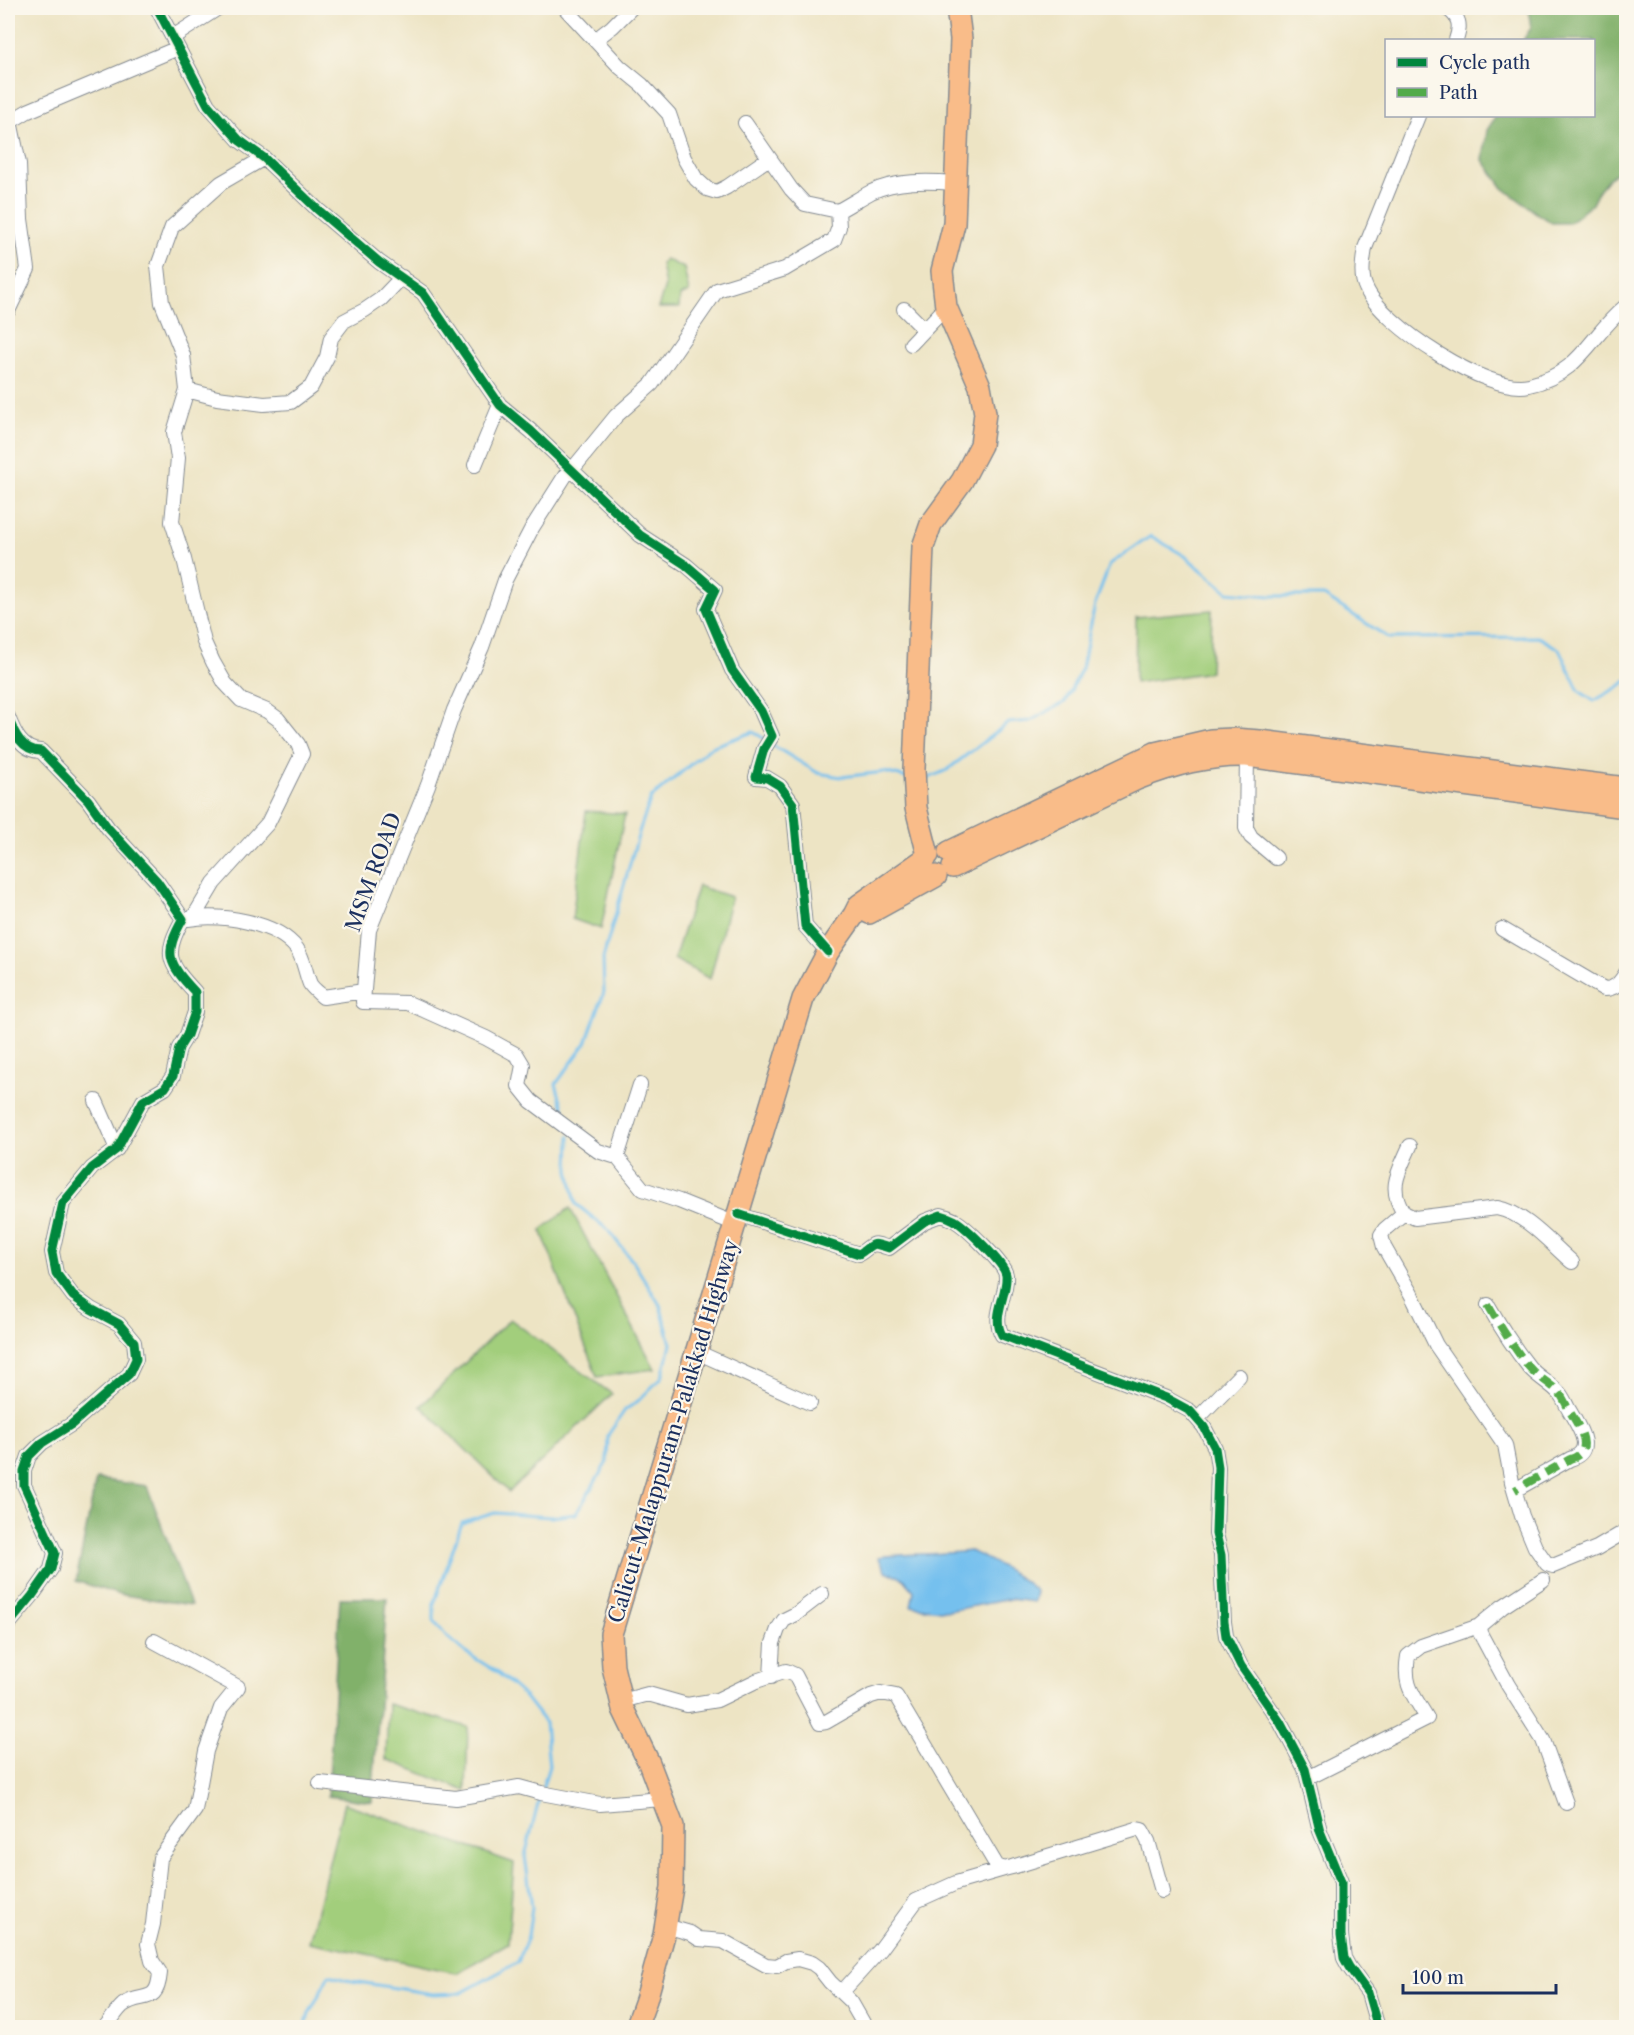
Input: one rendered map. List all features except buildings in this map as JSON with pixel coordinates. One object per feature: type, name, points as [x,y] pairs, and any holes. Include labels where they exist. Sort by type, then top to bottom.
[{"type":"highway","points":[[939,860],[916,808],[914,769],[922,547],[931,524],[962,481],[981,445],[986,413],[980,386],[946,307],[942,272],[954,224],[961,39],[957,8]]},
{"type":"highway","name":"Calicut-Malappuram-Palakkad Highway","points":[[636,2028],[666,1926],[672,1887],[673,1826],[649,1763],[623,1709],[613,1667],[611,1634],[803,999],[828,952],[854,915],[866,915],[939,860],[1155,753],[1211,740],[1260,741],[1582,792],[1626,807]]},
{"type":"highway","name":"Calicut-Malappuram-Palakkad Highway","points":[[939,860],[1164,768],[1223,755],[1582,792],[1626,788]]},
{"type":"street","points":[[157,8],[208,105],[239,140],[264,158],[317,209],[379,262],[423,293],[500,405],[531,431],[640,535],[686,565],[715,590],[706,609],[732,670],[761,711],[772,736],[764,749],[756,777],[767,778],[780,786],[794,804],[805,926],[828,952]]},
{"type":"street","points":[[8,311],[28,269],[21,219],[19,164],[9,122],[28,111],[176,43],[218,8]]},
{"type":"street","points":[[565,8],[669,114],[684,158],[696,179],[707,189],[717,192],[769,158]]},
{"type":"street","points":[[595,40],[631,8]]},
{"type":"street","points":[[1446,8],[1458,21],[1460,30],[1456,39]]},
{"type":"street","points":[[1418,117],[1365,248],[1362,269],[1365,288],[1377,306],[1400,328],[1450,362],[1500,384],[1526,386],[1554,377],[1569,368],[1626,306]]},
{"type":"street","points":[[745,123],[791,189],[805,204],[838,211],[872,192],[897,184],[923,181],[955,183]]},
{"type":"street","points":[[8,1625],[51,1569],[55,1553],[24,1485],[24,1471],[29,1456],[42,1443],[72,1424],[129,1374],[136,1359],[134,1342],[120,1324],[91,1309],[73,1296],[56,1272],[52,1252],[63,1203],[92,1168],[117,1149],[143,1101],[165,1088],[173,1077],[179,1048],[187,1035],[195,1012],[195,992],[179,975],[169,955],[172,939],[214,883],[268,823],[302,754],[298,744],[278,719],[267,711],[241,700],[225,683],[213,662],[204,642],[184,559],[172,522],[178,458],[174,432],[187,390],[183,355],[162,303],[158,266],[172,227],[220,183],[264,158]]},
{"type":"street","name":"MSM ROAD","points":[[364,991],[369,930],[428,785],[454,710],[482,647],[505,580],[532,528],[571,469],[616,416],[652,384],[717,290],[784,269],[834,240],[839,228],[838,211]]},
{"type":"street","points":[[187,390],[217,398],[264,404],[291,402],[311,387],[327,357],[331,338],[344,321],[381,299],[402,278]]},
{"type":"street","points":[[911,344],[946,307]]},
{"type":"street","points":[[904,309],[924,329]]},
{"type":"street","points":[[475,465],[500,405]]},
{"type":"street","points":[[8,717],[14,733],[21,742],[32,751],[42,751],[88,800],[108,828],[157,881],[188,919]]},
{"type":"street","points":[[1247,756],[1248,833],[1276,858]]},
{"type":"street","points":[[188,919],[204,916],[263,926],[286,938],[298,950],[311,985],[323,997],[364,991],[363,1002],[408,1003],[518,1055],[523,1065],[519,1086],[531,1101],[598,1151],[617,1157],[643,1190],[859,1254],[870,1244],[876,1243],[889,1248],[925,1221],[941,1215],[956,1221],[1000,1260],[1006,1275],[998,1328],[1002,1335],[1166,1398],[1190,1412],[1204,1427],[1215,1448],[1218,1467],[1216,1534],[1221,1556],[1226,1636],[1241,1666],[1280,1722],[1302,1762],[1320,1831],[1341,1882],[1341,1935],[1344,1958],[1368,1993],[1378,2028]]},
{"type":"street","points":[[1502,929],[1604,989],[1611,989],[1618,984],[1626,973]]},
{"type":"street","points":[[617,1157],[640,1085]]},
{"type":"street","points":[[96,1101],[117,1149]]},
{"type":"street","points":[[1410,1146],[1397,1176],[1395,1194],[1404,1213],[1415,1218],[1497,1209],[1508,1210],[1526,1222],[1572,1263]]},
{"type":"street","points":[[1404,1213],[1381,1235],[1384,1247],[1411,1294],[1436,1345],[1506,1445],[1522,1516],[1535,1546],[1547,1564],[1552,1566]]},
{"type":"street","points":[[1488,1305],[1509,1341],[1531,1370],[1561,1395],[1578,1425],[1584,1445],[1583,1452],[1579,1456],[1515,1491]]},
{"type":"street","points":[[697,1352],[810,1403]]},
{"type":"street","points":[[1197,1419],[1239,1376]]},
{"type":"street","points":[[1308,1778],[1427,1718],[1409,1688],[1405,1673],[1408,1656],[1421,1646],[1479,1626],[1502,1607],[1545,1584],[1552,1566],[1597,1548],[1626,1531]]},
{"type":"street","points":[[771,1677],[773,1643],[778,1629],[784,1620],[796,1614],[822,1594]]},
{"type":"street","points":[[1479,1626],[1480,1633],[1503,1675],[1543,1740],[1566,1803]]},
{"type":"street","points":[[104,2028],[123,2005],[152,1995],[159,1985],[160,1973],[152,1961],[148,1944],[153,1924],[160,1858],[195,1810],[206,1751],[221,1708],[238,1687],[154,1641]]},
{"type":"street","points":[[622,1701],[648,1694],[687,1705],[717,1700],[756,1681],[786,1671],[795,1675],[820,1723],[826,1722],[871,1696],[881,1693],[896,1696],[998,1866],[1004,1869]]},
{"type":"street","points":[[320,1783],[456,1798],[519,1787],[600,1804],[663,1799]]},
{"type":"street","points":[[842,1992],[880,1950],[916,1901],[956,1883],[1073,1850],[1137,1829],[1142,1830],[1148,1841],[1162,1891]]},
{"type":"street","points":[[666,1926],[690,1933],[699,1939],[723,1941],[766,1965],[777,1966],[786,1961],[798,1959],[812,1963],[851,2002],[866,2028]]},
{"type":"green space","points":[[1528,8],[1626,8],[1626,165],[1608,179],[1592,204],[1568,223],[1552,223],[1539,215],[1503,188],[1483,160],[1487,130],[1494,117],[1595,117],[1595,39],[1524,39],[1531,28]]},
{"type":"green space","points":[[665,259],[684,268],[689,292],[680,296],[679,308],[658,308],[665,286],[661,264]]},
{"type":"green space","points":[[1212,610],[1210,672],[1135,683],[1136,617]]},
{"type":"green space","points":[[586,811],[625,814],[601,929],[572,919]]},
{"type":"green space","points":[[698,886],[731,897],[710,979],[674,959]]},
{"type":"green space","points":[[570,1208],[655,1369],[597,1377],[541,1230]]},
{"type":"green space","points":[[510,1319],[612,1394],[509,1492],[421,1406]]},
{"type":"green space","points":[[96,1479],[147,1486],[191,1605],[117,1594],[76,1581]]},
{"type":"green space","points":[[340,1598],[387,1598],[372,1802],[328,1796]]},
{"type":"green space","points":[[388,1704],[468,1727],[466,1791],[386,1759]]},
{"type":"green space","points":[[344,1803],[514,1863],[508,1943],[457,1973],[309,1942]]},
{"type":"water","points":[[970,1551],[1004,1568],[1029,1585],[1036,1591],[1034,1602],[1010,1599],[948,1611],[911,1606],[914,1591],[904,1579],[886,1571],[878,1557],[947,1553]]},
{"type":"waterway","points":[[922,781],[947,770],[1008,723],[1030,721],[1065,702],[1082,668],[1095,604],[1110,564],[1151,536],[1185,556],[1228,592],[1271,596],[1324,596],[1389,638],[1538,637],[1559,649],[1579,691],[1594,701],[1626,680]]},
{"type":"waterway","points":[[567,1121],[556,1084],[586,1043],[604,992],[603,958],[651,798],[711,747],[753,732],[765,739]]},
{"type":"waterway","points":[[772,745],[818,773],[841,777],[884,772],[907,778]]},
{"type":"waterway","points":[[542,1789],[549,1766],[545,1723],[524,1696],[497,1672],[465,1652],[445,1635],[434,1621],[434,1604],[462,1523],[495,1513],[551,1517],[576,1514],[607,1462],[608,1435],[625,1410],[638,1401],[662,1377],[671,1344],[660,1305],[634,1263],[608,1230],[576,1204],[569,1170],[570,1136]]},
{"type":"waterway","points":[[305,2028],[309,2014],[329,1975],[346,1980],[433,1994],[461,1993],[518,1962],[528,1936],[532,1907],[525,1856],[540,1796]]},
{"type":"marked path","points":[[1488,1305],[1529,1367],[1561,1396],[1577,1423],[1584,1444],[1578,1455],[1515,1490]]},
{"type":"cycle path","points":[[157,8],[208,105],[239,140],[264,158],[317,209],[379,262],[423,293],[500,405],[531,431],[640,535],[686,565],[715,590],[706,609],[732,670],[761,711],[772,736],[764,749],[756,777],[767,778],[780,786],[793,804],[805,926],[828,952]]},
{"type":"cycle path","points":[[8,717],[20,740],[29,748],[41,751],[88,800],[108,828],[157,881],[183,919],[173,941],[171,958],[179,973],[195,992],[195,1012],[187,1035],[179,1048],[173,1076],[165,1088],[143,1101],[117,1149],[92,1168],[63,1203],[52,1252],[56,1273],[73,1296],[119,1324],[134,1342],[136,1359],[129,1374],[72,1424],[42,1443],[29,1456],[24,1471],[24,1485],[55,1553],[51,1569],[8,1625]]},
{"type":"cycle path","points":[[738,1214],[859,1254],[872,1245],[889,1248],[925,1221],[941,1215],[952,1219],[983,1245],[1004,1269],[1006,1282],[998,1320],[1002,1335],[1166,1398],[1190,1411],[1204,1427],[1215,1448],[1218,1467],[1216,1534],[1221,1555],[1226,1636],[1241,1666],[1280,1722],[1305,1769],[1320,1831],[1341,1882],[1341,1935],[1344,1958],[1368,1993],[1378,2028]]}]
